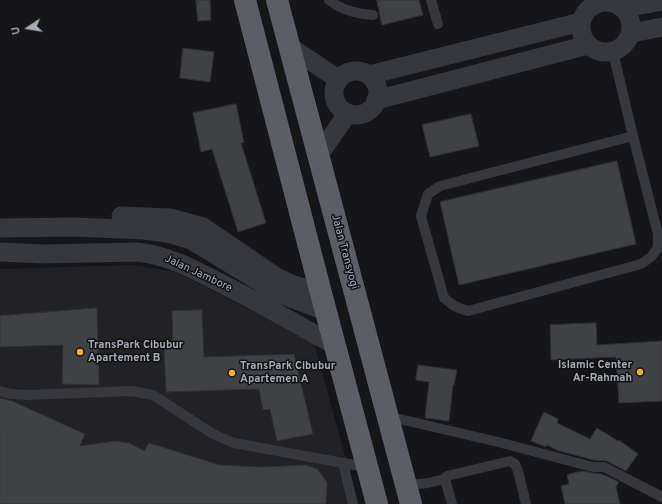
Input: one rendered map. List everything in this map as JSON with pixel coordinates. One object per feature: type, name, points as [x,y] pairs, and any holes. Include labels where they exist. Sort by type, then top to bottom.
[{"type":"highway","points":[[245,0],[377,504]]},
{"type":"highway","name":"Jalan Transyogi","points":[[277,0],[408,495]]},
{"type":"street","points":[[624,8],[662,0]]},
{"type":"street","points":[[612,2],[624,8],[631,20],[631,33],[620,49],[613,52],[600,52],[588,45],[582,34],[581,22],[587,10],[598,3],[612,2]]},
{"type":"street","points":[[370,75],[375,82],[378,91],[376,100],[370,110],[360,114],[348,113],[337,105],[334,92],[338,79],[347,72],[359,71],[370,75],[581,22]]},
{"type":"street","points":[[631,33],[662,27]]},
{"type":"street","points":[[376,100],[588,45]]},
{"type":"street","points":[[290,47],[338,79]]},
{"type":"street","points":[[318,156],[348,113]]},
{"type":"street","points":[[0,217],[73,215],[169,226],[197,234],[278,293],[324,302]]},
{"type":"street","points":[[0,228],[74,227],[144,230],[169,226]]},
{"type":"street","name":"Jalan Jambore","points":[[0,252],[44,254],[137,252],[169,258],[196,270],[335,345]]},
{"type":"lane","points":[[329,0],[340,7],[362,14],[373,15]]},
{"type":"lane","points":[[431,0],[438,24]]},
{"type":"lane","points":[[613,52],[658,234],[658,248],[651,257],[641,264],[468,311],[451,305],[444,298],[421,216],[428,194],[440,186],[633,136]]},
{"type":"lane","points":[[0,391],[10,394],[27,395],[132,391],[152,395],[213,434],[234,443],[367,467]]},
{"type":"lane","points":[[387,416],[498,442],[593,467],[604,467],[662,497]]},
{"type":"lane","points":[[408,495],[428,483],[445,479],[447,476],[510,461],[514,464],[518,471],[526,504]]},
{"type":"lane","points":[[344,463],[353,504]]},
{"type":"lane","points":[[445,479],[452,504]]},
{"type":"shaded area","points":[[132,265],[176,272],[314,342],[358,504],[0,504],[0,269]]},
{"type":"building","points":[[196,0],[210,0],[211,20],[198,21]]},
{"type":"building","points":[[377,0],[419,0],[423,15],[382,25]]},
{"type":"building","points":[[183,48],[214,52],[210,82],[180,78]]},
{"type":"building","points":[[236,104],[244,143],[241,143],[266,223],[238,232],[212,149],[201,152],[193,113]]},
{"type":"building","points":[[471,114],[479,146],[430,157],[422,125]]},
{"type":"building","points":[[617,161],[636,244],[459,285],[440,202]]},
{"type":"building","name":"TransPark Cibubur Apartement B","points":[[97,308],[99,385],[62,384],[63,345],[0,347],[0,316]]},
{"type":"building","name":"TransPark Cibubur Apartemen A","points":[[202,310],[204,357],[294,354],[313,434],[277,441],[270,409],[263,410],[259,389],[166,392],[164,345],[173,345],[172,311]]},
{"type":"building","points":[[596,323],[597,345],[662,341],[662,401],[619,403],[616,357],[551,360],[550,325]]},
{"type":"building","points":[[418,365],[457,370],[453,385],[449,421],[425,418],[429,382],[416,380]]},
{"type":"building","points":[[0,398],[12,401],[85,434],[80,446],[115,441],[129,443],[144,451],[149,443],[220,465],[261,467],[306,465],[317,469],[327,482],[326,504],[0,504]]},
{"type":"building","points":[[544,412],[558,419],[557,423],[590,439],[597,428],[618,441],[619,440],[638,454],[626,471],[607,461],[594,460],[559,451],[547,445],[546,447],[531,441]]},
{"type":"building","points":[[582,471],[602,474],[619,482],[616,487],[620,504],[565,504],[561,486],[569,484],[567,475]]},
{"type":"place","name":"TransPark Cibubur Apartement B","points":[[80,352]]},
{"type":"place","name":"Islamic Center Ar-Rahmah","points":[[640,372]]},
{"type":"place","name":"TransPark Cibubur Apartemen A","points":[[232,373]]}]
